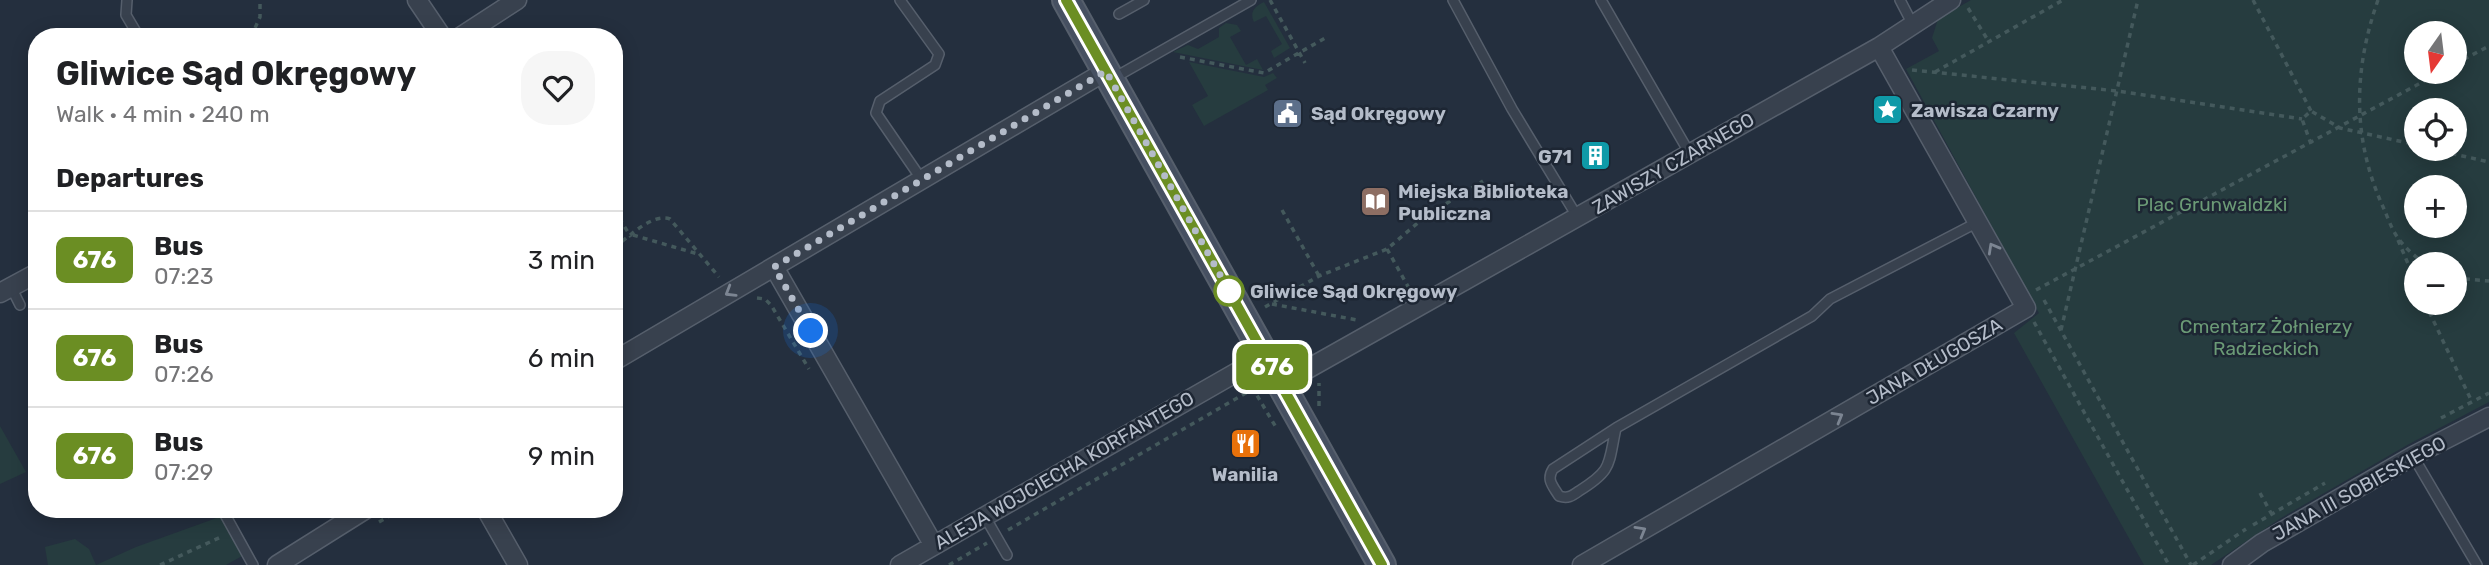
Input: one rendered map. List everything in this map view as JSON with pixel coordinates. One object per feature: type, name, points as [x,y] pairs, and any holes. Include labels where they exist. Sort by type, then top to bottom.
[{"type":"street","points":[[417,0],[436,28]]},
{"type":"street","points":[[474,28],[517,0]]},
{"type":"street","points":[[1066,0],[1382,565]]},
{"type":"street","name":"ZAWISZY CZARNEGO","points":[[1281,384],[1958,1]]},
{"type":"street","points":[[1879,47],[1978,222],[2027,301]]},
{"type":"street","points":[[623,356],[922,180],[1108,76]]},
{"type":"street","points":[[774,267],[933,544]]},
{"type":"street","points":[[5,290],[28,278]]},
{"type":"street","name":"JANA DŁUGOSZA","points":[[1582,565],[2027,301]]},
{"type":"street","name":"ALEJA WOJCIECHA KORFANTEGO","points":[[900,565],[1265,356]]},
{"type":"street","name":"JANA III SOBIESKIEGO","points":[[2232,565],[2262,543],[2413,456],[2489,417]]},
{"type":"street","points":[[277,565],[352,518]]},
{"type":"street","points":[[491,518],[518,565]]},
{"type":"lane","points":[[127,0],[126,15],[134,28]]},
{"type":"lane","points":[[900,0],[939,54],[939,60],[880,102],[876,113],[922,180]]},
{"type":"lane","points":[[1119,14],[1144,0]]},
{"type":"lane","points":[[1108,76],[1251,0]]},
{"type":"lane","points":[[1452,0],[1512,109],[1578,218]]},
{"type":"lane","points":[[1601,0],[1690,154]]},
{"type":"lane","points":[[1900,0],[1913,25]]},
{"type":"lane","points":[[1616,428],[1606,470],[1600,478],[1569,497],[1559,496],[1550,482],[1549,476],[1553,469],[1616,428],[1812,316],[1830,299],[1978,222]]},
{"type":"lane","points":[[5,290],[20,304]]},
{"type":"lane","points":[[2413,456],[2477,565]]},
{"type":"lane","points":[[984,515],[1007,555]]},
{"type":"lane","points":[[227,518],[253,565]]},
{"type":"path","points":[[255,28],[260,18],[260,0]]},
{"type":"path","points":[[1270,0],[1305,63]]},
{"type":"path","points":[[1933,73],[2063,0]]},
{"type":"path","points":[[2060,330],[2138,0]]},
{"type":"path","points":[[2253,0],[2311,111],[2340,128],[2404,142]]},
{"type":"path","points":[[2378,0],[2362,60],[2359,90],[2360,132],[2374,187],[2404,253]]},
{"type":"path","points":[[1958,1],[1989,42]]},
{"type":"path","points":[[1173,56],[1264,73],[1325,38]]},
{"type":"path","points":[[2468,57],[2489,46]]},
{"type":"path","points":[[1906,69],[2118,92],[2302,119],[2311,111]]},
{"type":"path","points":[[2169,565],[2027,301],[2038,289],[2418,84]]},
{"type":"path","points":[[2302,119],[2311,144]]},
{"type":"path","points":[[2467,157],[2489,162]]},
{"type":"path","points":[[1265,307],[1319,276],[1387,249],[1426,216],[1483,181]]},
{"type":"path","points":[[1282,210],[1319,276]]},
{"type":"path","points":[[623,242],[648,222],[665,217],[670,219],[721,279]]},
{"type":"path","points":[[624,226],[632,236],[701,255]]},
{"type":"path","points":[[2398,238],[2413,252]]},
{"type":"path","points":[[1387,249],[1411,291]]},
{"type":"path","points":[[2467,280],[2489,281]]},
{"type":"path","points":[[2038,289],[2191,565]]},
{"type":"path","points":[[1271,304],[1359,321]]},
{"type":"path","points":[[771,305],[813,376]]},
{"type":"path","points":[[2431,315],[2472,401]]},
{"type":"path","points":[[1320,405],[1321,386]]},
{"type":"path","points":[[949,565],[1253,389],[1278,429]]},
{"type":"path","points":[[2260,493],[2271,513]]},
{"type":"path","points":[[160,565],[234,531]]},
{"type":"green space","name":"Plac Grunwaldzki","points":[[1971,0],[2489,0],[2489,402],[2409,444],[2281,518],[2211,565],[2144,565],[2014,333],[2039,313],[1906,69],[1939,51],[1932,38],[1938,19]]},
{"type":"green space","points":[[1264,2],[1290,48],[1274,58],[1271,51],[1282,44],[1266,16],[1254,22],[1252,15],[1258,5]]},
{"type":"green space","points":[[1226,23],[1237,25],[1241,31],[1230,37],[1246,65],[1257,59],[1263,70],[1173,52],[1188,45],[1198,49],[1219,37],[1219,28]]},
{"type":"green space","points":[[1189,62],[1264,77],[1273,73],[1277,78],[1265,85],[1268,90],[1204,126],[1192,105],[1208,96]]},
{"type":"green space","points":[[0,426],[26,472],[0,484]]},
{"type":"green space","points":[[217,518],[227,518],[249,558],[242,556],[226,565],[96,565],[136,547]]},
{"type":"green space","points":[[75,539],[89,549],[96,565],[48,565],[45,547]]},
{"type":"bus line","name":"676","points":[[1066,0],[1382,565]]},
{"type":"place","name":"Zawisza Czarny","points":[[1888,110]]},
{"type":"place","name":"Sąd Okręgowy","points":[[1288,113]]},
{"type":"place","name":"G71","points":[[1595,156]]},
{"type":"place","name":"Miejska Biblioteka Publiczna","points":[[1375,202]]},
{"type":"place","name":"Gliwice Sąd Okręgowy","points":[[1229,291]]},
{"type":"place","name":"Wanilia","points":[[1245,443]]},
{"type":"route","points":[[811,331],[774,267],[1106,71],[1229,291]]},
{"type":"park label","name":"Cmentarz Żołnierzy Radzieckich","points":[[2266,337]]}]
